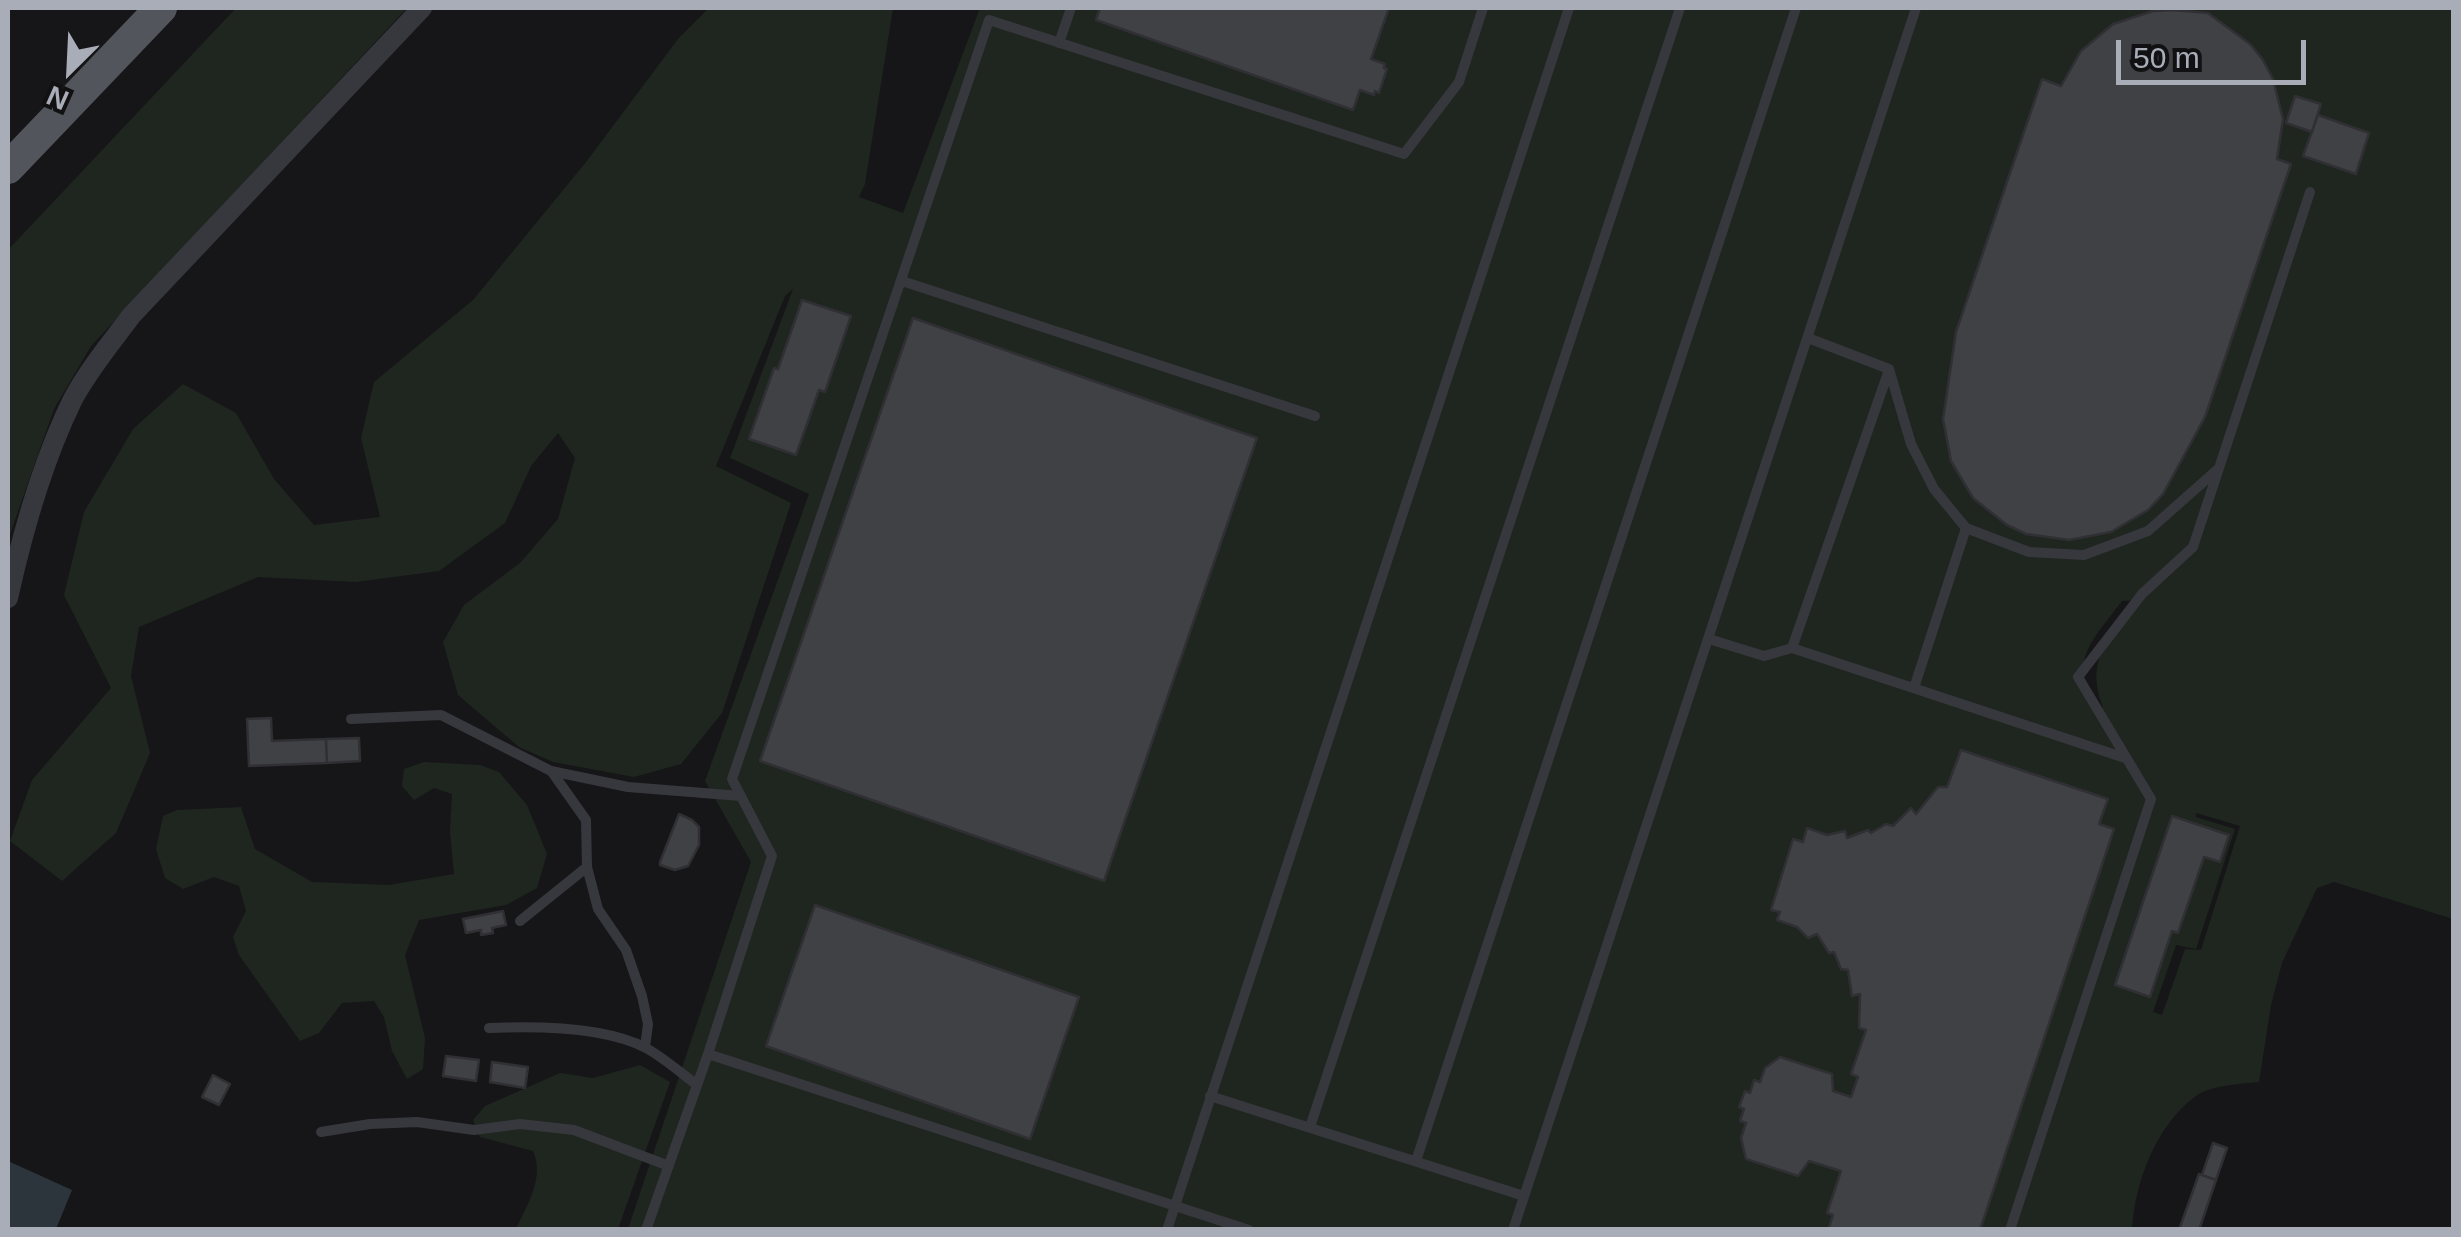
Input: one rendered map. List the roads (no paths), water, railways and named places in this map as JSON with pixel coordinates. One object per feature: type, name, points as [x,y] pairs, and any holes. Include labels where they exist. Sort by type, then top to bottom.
[{"type":"main road","points":[[8,166],[161,8]]},
{"type":"street","points":[[8,598],[22,534],[54,443],[74,397],[110,343],[131,316],[422,8]]},
{"type":"lane","points":[[1059,43],[1071,8]]},
{"type":"lane","points":[[646,1230],[772,856],[732,780],[988,20],[1404,154],[1459,82],[1483,8]]},
{"type":"lane","points":[[1167,1230],[1569,8]]},
{"type":"lane","points":[[1310,1127],[1680,8]]},
{"type":"lane","points":[[1416,1161],[1796,8]]},
{"type":"lane","points":[[1514,1230],[1916,8]]},
{"type":"lane","points":[[2010,1230],[2151,799],[2078,677],[2142,594],[2193,547],[2310,192]]},
{"type":"lane","points":[[902,281],[1315,416]]},
{"type":"lane","points":[[1808,338],[1889,369]]},
{"type":"lane","points":[[1889,369],[1911,444],[1934,489],[1966,528],[2028,552],[2084,556],[2148,531],[2219,468]]},
{"type":"lane","points":[[1792,648],[1889,369]]},
{"type":"lane","points":[[1914,688],[1966,528]]},
{"type":"lane","points":[[8,558],[22,534]]},
{"type":"lane","points":[[1709,639],[1764,656],[1792,648],[2126,758]]},
{"type":"lane","points":[[351,719],[441,715],[552,771],[628,787],[741,796]]},
{"type":"lane","points":[[552,771],[586,820],[587,866],[598,909],[626,950],[642,996],[648,1024],[645,1048]]},
{"type":"lane","points":[[520,921],[587,866]]},
{"type":"lane","points":[[490,1028],[537,1026],[608,1036],[645,1048],[698,1085]]},
{"type":"lane","points":[[708,1054],[1248,1230]]},
{"type":"lane","points":[[1210,1096],[1524,1196]]},
{"type":"lane","points":[[321,1132],[417,1122],[474,1130],[520,1124],[574,1130],[669,1166]]}]
